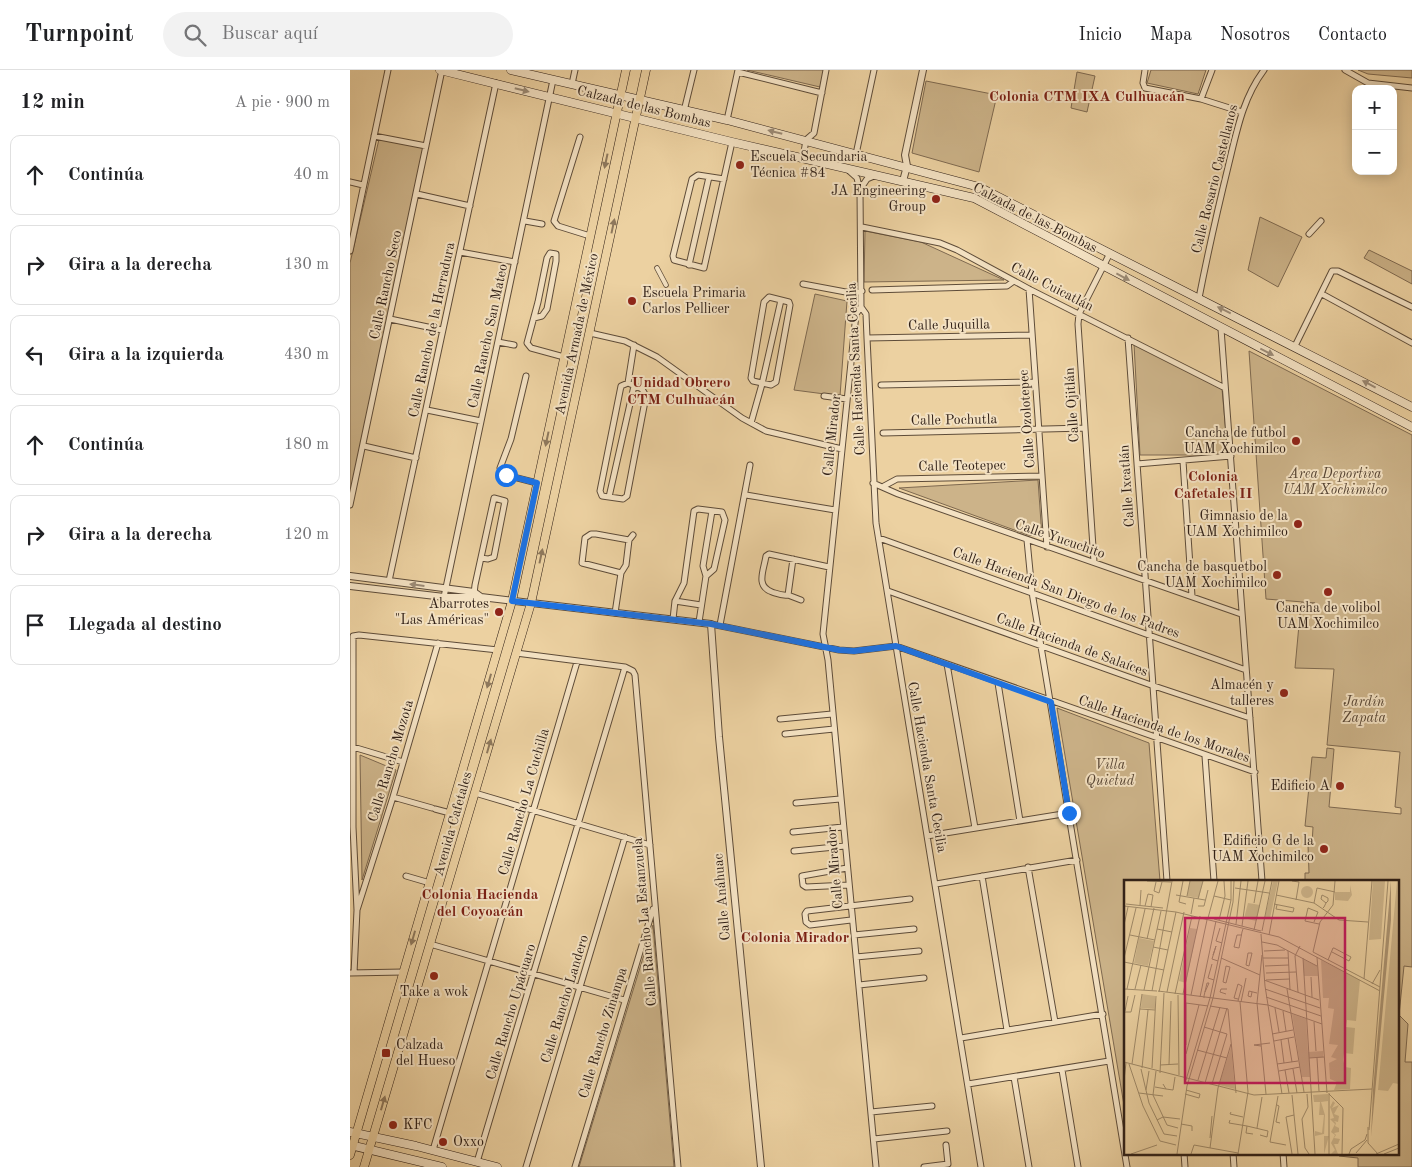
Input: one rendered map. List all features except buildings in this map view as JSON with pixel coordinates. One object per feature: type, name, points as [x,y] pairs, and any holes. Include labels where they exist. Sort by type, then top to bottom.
[{"type":"main road","name":"Calzada de las Bombas","points":[[442,70],[732,142],[974,198],[1412,427]]},
{"type":"main road","name":"Calzada de las Bombas","points":[[511,70],[806,140],[950,177],[994,193],[1412,407]]},
{"type":"main road","name":"Avenida Armada de México","points":[[512,601],[626,70]]},
{"type":"main road","name":"Avenida Armada de México","points":[[531,604],[646,70]]},
{"type":"main road","points":[[946,191],[950,177]]},
{"type":"main road","name":"Avenida Cafetales","points":[[350,1154],[353,1133],[404,972],[512,601]]},
{"type":"main road","name":"Avenida Cafetales","points":[[364,1167],[531,604]]},
{"type":"main road","points":[[353,1133],[433,1150],[498,1167]]},
{"type":"main road","points":[[351,1146],[442,1167]]},
{"type":"street","points":[[350,251],[388,70]]},
{"type":"street","name":"Calle Rancho Seco","points":[[350,501],[364,446],[442,70]]},
{"type":"street","points":[[572,84],[575,70]]},
{"type":"street","points":[[684,111],[694,70]]},
{"type":"street","points":[[803,158],[806,140],[814,133],[826,70]]},
{"type":"street","points":[[856,154],[874,70]]},
{"type":"street","points":[[904,181],[907,166],[905,155],[923,70]]},
{"type":"street","points":[[1145,70],[1143,84],[1145,88],[1201,99],[1242,112]]},
{"type":"street","points":[[1201,99],[1212,70]]},
{"type":"street","name":"Calle Rosario Castellanos","points":[[1199,298],[1218,200],[1242,112],[1247,97],[1264,70]]},
{"type":"street","points":[[1345,70],[1368,83],[1412,88]]},
{"type":"street","points":[[727,120],[738,71],[822,93]]},
{"type":"street","name":"Calle Rancho San Mateo","points":[[444,597],[525,221],[553,80]]},
{"type":"street","name":"Calle Rancho de la Herradura","points":[[389,581],[496,84]]},
{"type":"street","points":[[374,136],[426,146]]},
{"type":"street","points":[[580,137],[554,217],[555,224],[590,236]]},
{"type":"street","points":[[724,180],[698,175],[692,179],[673,256],[674,260],[704,268],[724,180],[732,142]]},
{"type":"street","name":"Calle Hacienda Santa Cecilia","points":[[844,168],[857,178],[860,191],[862,227],[861,307],[866,314],[874,509],[982,1167]]},
{"type":"street","points":[[860,191],[864,181],[876,175]]},
{"type":"street","points":[[689,265],[709,177]]},
{"type":"street","points":[[350,182],[363,185]]},
{"type":"street","points":[[417,194],[470,206]]},
{"type":"street","points":[[525,221],[542,224]]},
{"type":"street","points":[[1309,234],[1321,221]]},
{"type":"street","name":"Calle Cuicatlán","points":[[862,227],[940,243],[957,250],[1029,289],[1226,388]]},
{"type":"street","points":[[460,252],[515,262]]},
{"type":"street","points":[[534,318],[542,316],[547,309],[556,254],[550,253],[546,258],[527,346],[564,357]]},
{"type":"street","name":"Calle Ojitlán","points":[[1094,562],[1079,314],[1110,253]]},
{"type":"street","points":[[657,268],[666,285]]},
{"type":"street","points":[[1295,346],[1332,271],[1338,271],[1412,308]]},
{"type":"street","points":[[872,290],[1007,286],[1014,281]]},
{"type":"street","points":[[803,284],[851,293],[862,291]]},
{"type":"street","name":"Calle Ozolotepec","points":[[1029,289],[1047,547]]},
{"type":"street","points":[[1322,294],[1412,343]]},
{"type":"street","points":[[770,297],[789,302],[790,304],[776,382],[771,385],[762,384],[753,381],[751,378],[764,302],[770,297]]},
{"type":"street","points":[[751,423],[781,300]]},
{"type":"street","name":"Calle Mirador","points":[[861,307],[856,314],[823,634],[834,729],[876,1167]]},
{"type":"street","points":[[390,319],[442,330]]},
{"type":"street","points":[[1221,328],[1262,880]]},
{"type":"street","points":[[590,333],[634,345],[657,357],[751,423],[772,433],[842,449]]},
{"type":"street","name":"Calle Juquilla","points":[[867,338],[1031,335]]},
{"type":"street","name":"Calle Ixcatlán","points":[[1128,338],[1151,685],[1167,880]]},
{"type":"street","points":[[498,342],[514,345]]},
{"type":"street","points":[[628,383],[634,345]]},
{"type":"street","points":[[526,376],[511,439],[500,465],[502,473],[537,483]]},
{"type":"street","points":[[881,385],[1035,382]]},
{"type":"street","points":[[628,383],[644,390],[646,396],[627,496],[623,500],[602,496],[600,491],[621,386],[628,383]]},
{"type":"street","points":[[610,498],[634,386]]},
{"type":"street","points":[[824,396],[847,399]]},
{"type":"street","points":[[427,410],[481,421]]},
{"type":"street","name":"Calle Pochutla","points":[[883,433],[1085,428]]},
{"type":"street","points":[[364,446],[416,458]]},
{"type":"street","points":[[1137,464],[1231,456]]},
{"type":"street","points":[[1183,461],[1192,596]]},
{"type":"street","points":[[720,625],[746,495],[750,465]]},
{"type":"street","name":"Calle Teotepec","points":[[884,486],[897,479],[1042,476]]},
{"type":"street","name":"Calle Yucuchito","points":[[873,483],[884,486],[898,494],[1027,540],[1241,614]]},
{"type":"street","points":[[746,495],[835,510]]},
{"type":"street","points":[[473,595],[481,558],[494,498],[505,501],[494,557],[488,559],[481,558]]},
{"type":"street","points":[[673,619],[675,601],[684,583],[694,511],[698,509],[722,512],[725,520],[714,569],[706,576]]},
{"type":"street","points":[[699,622],[700,605],[706,576],[702,566],[712,511]]},
{"type":"street","points":[[621,572],[582,563],[585,538],[591,534],[629,540]]},
{"type":"street","points":[[615,613],[621,572],[626,565],[629,540],[633,534]]},
{"type":"street","name":"Calle Hacienda San Diego de los Padres","points":[[879,538],[1148,633],[1246,670]]},
{"type":"street","points":[[1027,540],[1032,592],[1043,646],[1109,1061],[1124,1132]]},
{"type":"street","points":[[801,600],[765,590],[762,586],[762,580],[766,556],[769,554],[829,567]]},
{"type":"street","points":[[788,595],[793,559]]},
{"type":"street","points":[[350,576],[446,588],[481,597],[531,604],[720,625],[854,651],[896,646]]},
{"type":"street","points":[[360,587],[362,578]]},
{"type":"street","points":[[350,586],[444,597],[473,595]]},
{"type":"street","name":"Calle Hacienda de Salaíces","points":[[888,591],[1151,685],[1250,718]]},
{"type":"street","points":[[675,601],[700,605]]},
{"type":"street","name":"Calle Anáhuac","points":[[711,624],[720,747],[761,1167]]},
{"type":"street","points":[[356,910],[352,827],[353,747],[351,678],[353,636],[359,635],[498,650]]},
{"type":"street","name":"Calle Rancho Mozota","points":[[352,973],[356,910],[393,797],[438,643]]},
{"type":"street","name":"Calle Hacienda de los Morales","points":[[896,646],[1254,772]]},
{"type":"street","points":[[516,653],[625,667]]},
{"type":"street","name":"Calle Rancho La Cuchilla","points":[[433,1150],[577,662]]},
{"type":"street","points":[[948,664],[974,828]]},
{"type":"street","name":"Calle Rancho La Estanzuela","points":[[625,667],[633,671],[635,675],[678,1167]]},
{"type":"street","name":"Calle Rancho Upácuaro","points":[[477,1162],[625,667]]},
{"type":"street","points":[[998,683],[1020,821]]},
{"type":"street","points":[[780,719],[832,714]]},
{"type":"street","points":[[785,734],[834,729]]},
{"type":"street","points":[[353,747],[403,762]]},
{"type":"street","points":[[1205,756],[1214,880]]},
{"type":"street","points":[[475,793],[650,844]]},
{"type":"street","points":[[393,797],[450,813]]},
{"type":"street","points":[[796,803],[840,799]]},
{"type":"street","points":[[928,836],[1069,813]]},
{"type":"street","points":[[793,832],[842,827]]},
{"type":"street","name":"Calle Rancho Landero","points":[[526,1167],[625,837]]},
{"type":"street","points":[[794,852],[845,846]]},
{"type":"street","points":[[936,884],[1076,860]]},
{"type":"street","points":[[1028,867],[1055,1022]]},
{"type":"street","points":[[847,868],[802,876],[803,885],[806,887],[848,885]]},
{"type":"street","points":[[406,876],[430,883]]},
{"type":"street","points":[[982,876],[1007,1030]]},
{"type":"street","points":[[851,920],[810,925],[806,922],[805,914],[807,911],[910,899]]},
{"type":"street","name":"Calle Rancho Zinampa","points":[[575,1167],[654,906]]},
{"type":"street","points":[[854,935],[914,929]]},
{"type":"street","points":[[430,944],[624,1000]]},
{"type":"street","points":[[856,957],[919,951]]},
{"type":"street","points":[[352,973],[404,972]]},
{"type":"street","points":[[859,985],[924,978]]},
{"type":"street","points":[[960,1038],[1103,1014]]},
{"type":"street","points":[[968,1084],[1109,1061]]},
{"type":"street","points":[[1062,1070],[1078,1167]]},
{"type":"street","points":[[1014,1077],[1029,1167]]},
{"type":"street","points":[[871,1112],[932,1106]]},
{"type":"street","points":[[874,1139],[947,1131]]},
{"type":"street","points":[[924,1167],[948,1164],[946,1145]]},
{"type":"street","points":[[1126,1154],[1127,1167]]},
{"type":"street","points":[[1184,1154],[1185,1167]]},
{"type":"street","points":[[1233,1154],[1234,1167]]},
{"type":"street","points":[[1283,1154],[1284,1167]]},
{"type":"green space","points":[[747,70],[824,70],[820,87]]},
{"type":"green space","points":[[1151,70],[1206,70],[1198,94],[1147,83]]},
{"type":"green space","points":[[1358,70],[1412,70],[1412,78],[1368,74]]},
{"type":"green space","points":[[1077,72],[1095,76],[1087,112],[1071,108]]},
{"type":"green space","points":[[926,81],[997,95],[979,172],[912,153]]},
{"type":"green space","points":[[380,135],[425,144],[350,498],[350,263]]},
{"type":"green space","points":[[1260,217],[1302,237],[1278,287],[1248,270]]},
{"type":"green space","points":[[865,231],[921,242],[1004,280],[864,282]]},
{"type":"green space","points":[[1369,250],[1412,271],[1412,284],[1364,258]]},
{"type":"green space","points":[[815,294],[847,301],[840,396],[794,390]]},
{"type":"green space","points":[[1134,344],[1222,389],[1228,455],[1140,455]]},
{"type":"green space","points":[[1249,351],[1412,435],[1412,967],[1404,966],[1400,1005],[1400,880],[1305,880],[1305,873],[1309,873],[1308,845],[1312,845],[1313,827],[1305,826],[1312,757],[1326,758],[1327,748],[1334,749],[1329,807],[1401,814],[1401,808],[1395,807],[1400,752],[1327,745],[1334,669],[1295,668],[1301,603],[1315,603],[1266,599]]},
{"type":"green space","points":[[1038,480],[1042,537],[1028,535],[899,488]]},
{"type":"green space","name":"Villa Quietud","points":[[1057,708],[1149,743],[1160,880],[1124,880],[1124,1105]]},
{"type":"green space","points":[[360,755],[396,770],[362,880]]},
{"type":"green space","points":[[653,925],[674,1167],[579,1167]]},
{"type":"green space","points":[[1400,1016],[1408,1024],[1405,1062],[1412,1062],[1412,1167],[1358,1167],[1358,1158],[1339,1156],[1339,1154],[1400,1154]]},
{"type":"place","name":"Escuela Secundaria Técnica #84","points":[[740,165]]},
{"type":"place","name":"JA Engineering Group","points":[[936,199]]},
{"type":"place","name":"Escuela Primaria Carlos Pellicer","points":[[632,301]]},
{"type":"place","name":"Cancha de futbol UAM Xochimilco","points":[[1296,441]]},
{"type":"place","name":"Gimnasio de la UAM Xochimilco","points":[[1298,524]]},
{"type":"place","name":"Cancha de basquetbol UAM Xochimilco","points":[[1277,575]]},
{"type":"place","name":"Cancha de volibol UAM Xochimilco","points":[[1328,592]]},
{"type":"place","name":"Abarrotes \"Las Américas\"","points":[[499,612]]},
{"type":"place","name":"Almacén y talleres","points":[[1284,693]]},
{"type":"place","name":"Edificio A","points":[[1340,786]]},
{"type":"place","name":"Edificio G de la UAM Xochimilco","points":[[1324,849]]},
{"type":"place","name":"Take a wok","points":[[434,976]]},
{"type":"place","name":"Calzada del Hueso","points":[[386,1053]]},
{"type":"place","name":"KFC","points":[[393,1125]]},
{"type":"place","name":"Oxxo","points":[[443,1142]]},
{"type":"district","name":"Colonia CTM IXA Culhuacán","points":[[1087,97]]},
{"type":"district","name":"Unidad Obrero CTM Culhuacán","points":[[681,392]]},
{"type":"district","name":"Colonia Cafetales II","points":[[1213,486]]},
{"type":"district","name":"Colonia Hacienda del Coyoacán","points":[[480,904]]},
{"type":"district","name":"Colonia Mirador","points":[[795,938]]},
{"type":"route","points":[[506,475],[537,483],[512,601],[711,624],[839,650],[871,650],[896,646],[1051,702],[1069,813]]},
{"type":"park label","name":"Area Deportiva UAM Xochimilco","points":[[1335,482]]},
{"type":"park label","name":"Jardín Zapata","points":[[1364,710]]}]
